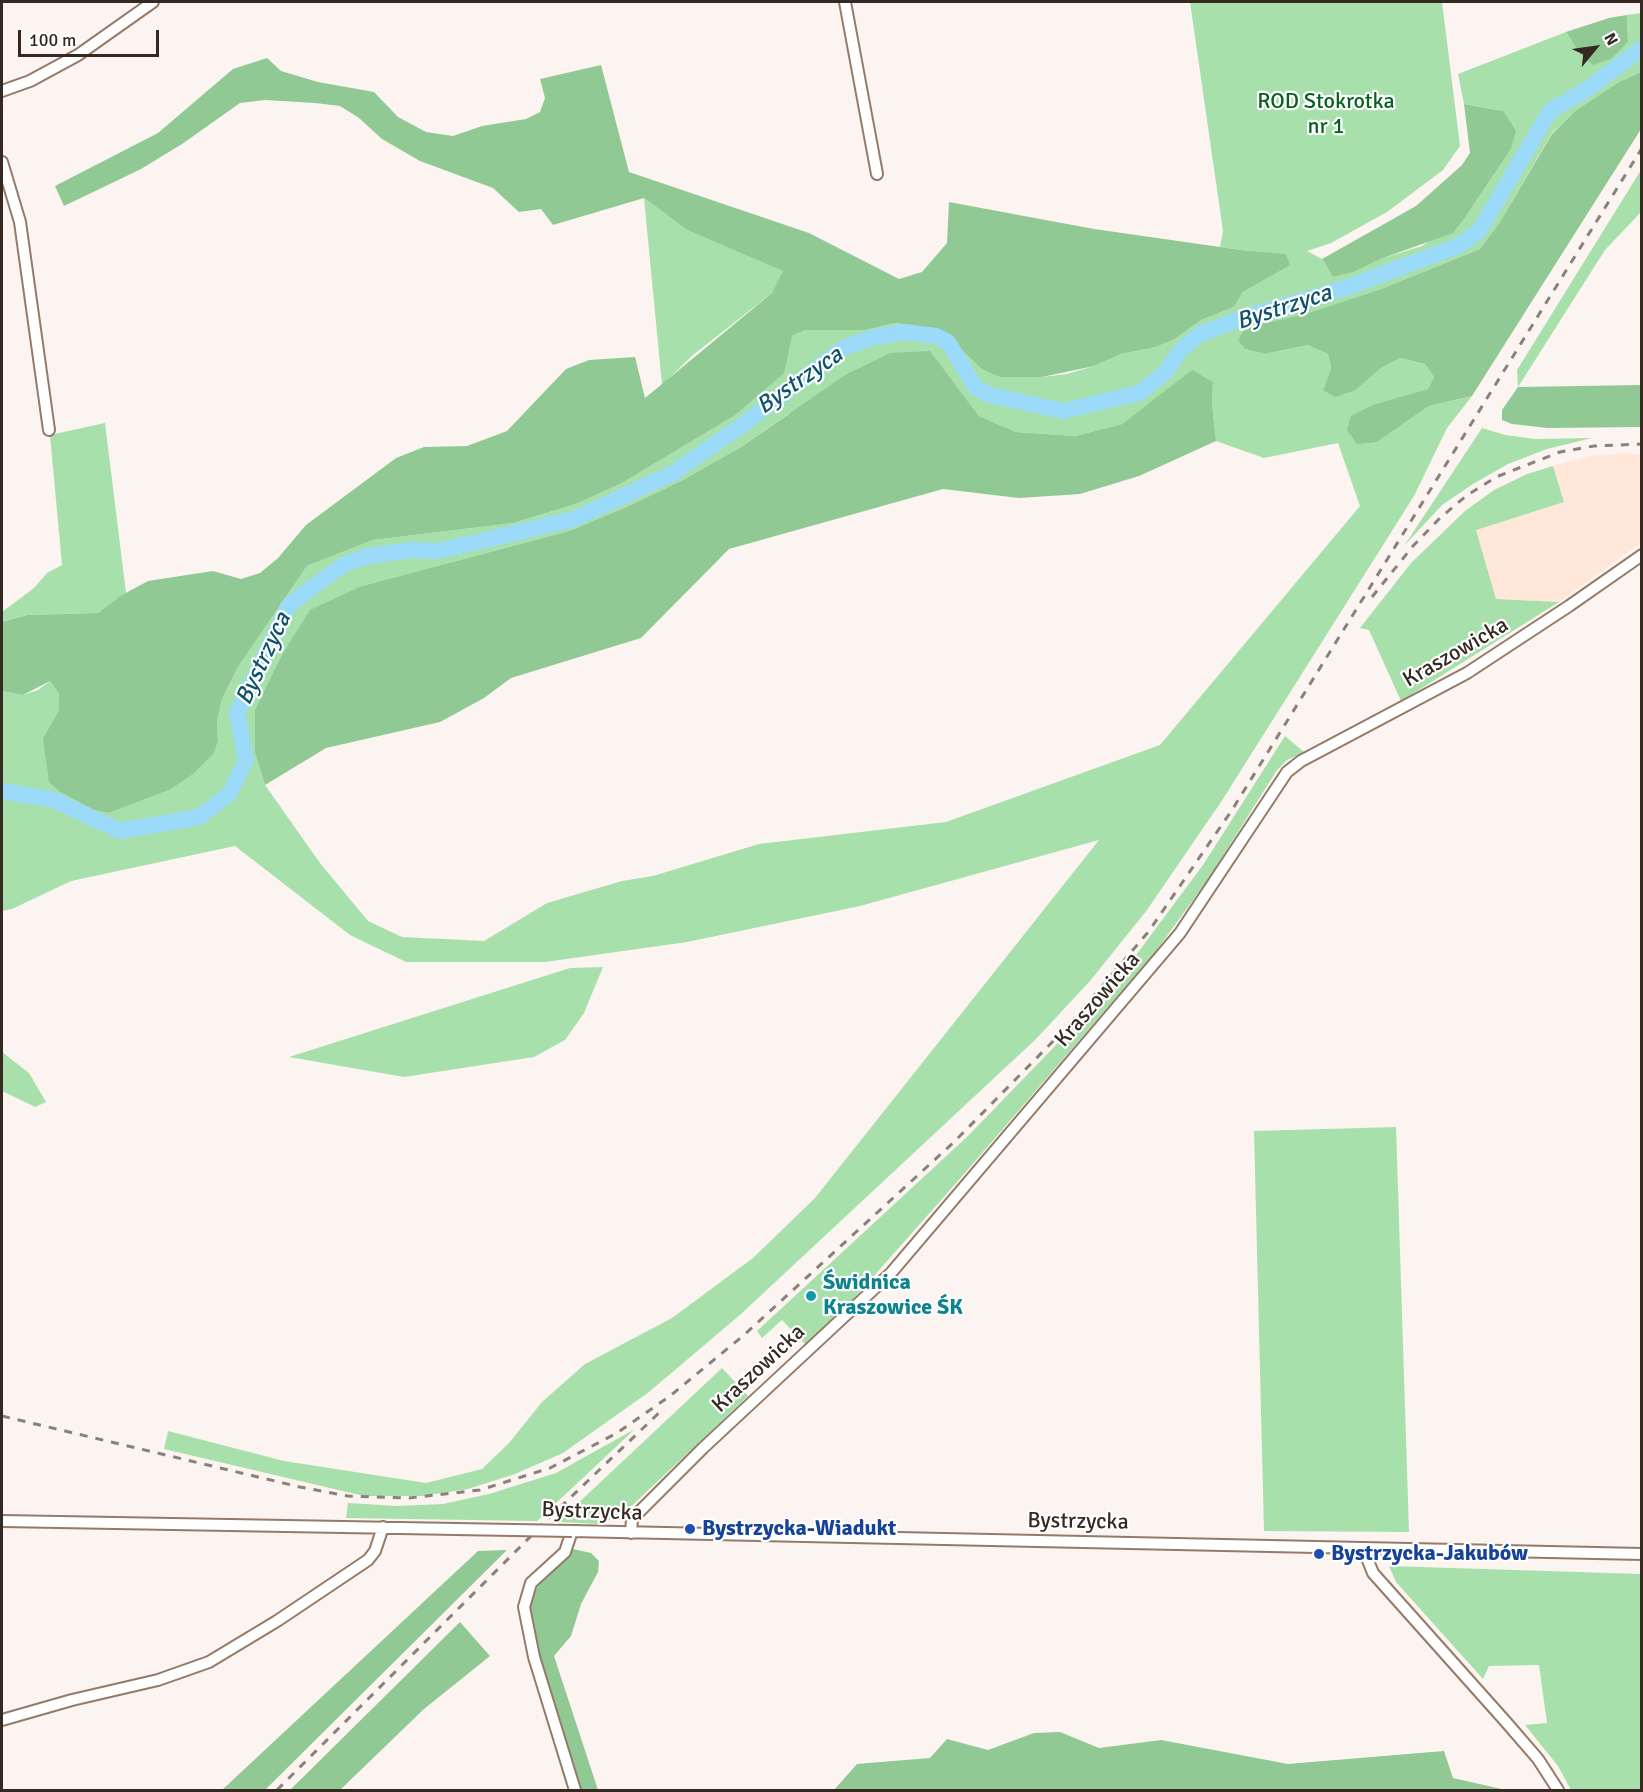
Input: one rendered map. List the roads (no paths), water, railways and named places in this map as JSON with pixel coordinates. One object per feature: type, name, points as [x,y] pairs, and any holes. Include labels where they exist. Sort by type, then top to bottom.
[{"type":"street","points":[[2,91],[30,81],[78,55],[153,2]]},
{"type":"street","points":[[844,2],[877,174]]},
{"type":"street","points":[[2,162],[20,222],[49,430]]},
{"type":"street","name":"Kraszowicka","points":[[631,1533],[632,1519],[703,1448],[898,1264],[1180,933],[1287,772],[1301,761],[1467,673],[1641,555]]},
{"type":"street","name":"Bystrzycka","points":[[2,1521],[1641,1554]]},
{"type":"street","points":[[2,1720],[72,1700],[158,1680],[210,1662],[277,1621],[368,1560],[375,1551],[383,1527]]},
{"type":"street","points":[[573,1531],[565,1552],[531,1583],[524,1607],[534,1657],[575,1791]]},
{"type":"street","points":[[1364,1548],[1373,1573],[1506,1722],[1538,1760],[1558,1791]]},
{"type":"waterway","name":"Bystrzyca","points":[[2,791],[54,800],[120,831],[199,817],[230,793],[246,760],[237,713],[289,605],[318,583],[345,564],[368,556],[411,550],[438,551],[574,519],[673,473],[741,426],[843,348],[874,337],[905,332],[936,336],[948,342],[976,388],[990,395],[1063,411],[1139,393],[1165,373],[1179,352],[1198,335],[1247,316],[1348,287],[1458,246],[1479,231],[1550,111],[1589,88],[1642,48]]},
{"type":"railway","points":[[2,1416],[300,1487],[348,1496],[409,1498],[480,1490],[550,1468],[617,1433],[670,1396],[744,1335],[954,1142],[1069,1025],[1149,931],[1232,810],[1642,148]]},
{"type":"railway","points":[[1372,597],[1413,546],[1440,518],[1466,496],[1496,477],[1560,452],[1594,446],[1642,444]]},
{"type":"railway","points":[[277,1790],[548,1519],[662,1410]]},
{"type":"place","name":"Świdnica Kraszowice ŚK","points":[[811,1296]]},
{"type":"place","name":"Bystrzycka-Wiadukt","points":[[690,1529]]},
{"type":"place","name":"Bystrzycka-Jakubów","points":[[1319,1554]]},
{"type":"park label","name":"ROD Stokrotka nr 1","points":[[1326,114]]}]
